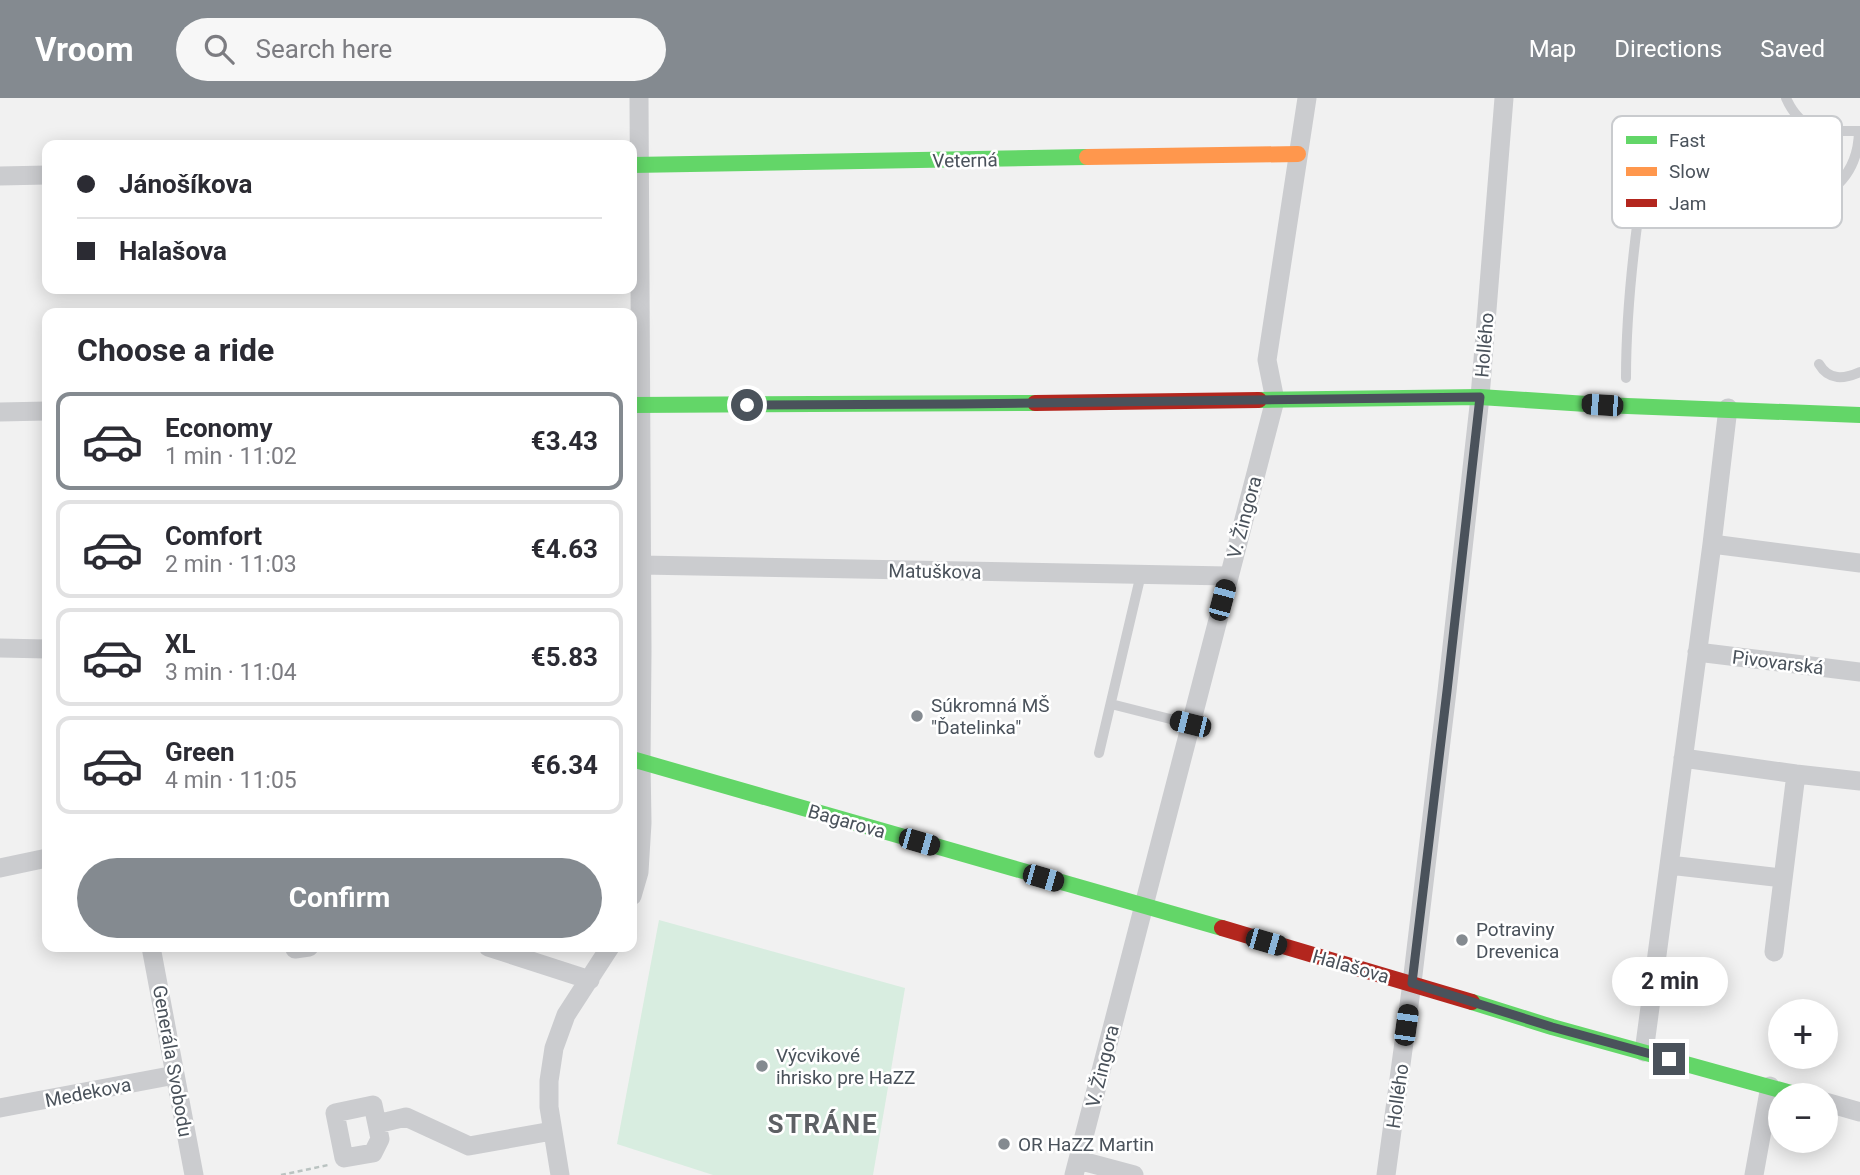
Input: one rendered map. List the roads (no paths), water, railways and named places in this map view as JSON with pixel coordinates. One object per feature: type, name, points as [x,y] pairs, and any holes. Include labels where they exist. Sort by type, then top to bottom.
[{"type":"street","points":[[637,143],[639,98]]},
{"type":"street","name":"V. Žingora","points":[[1076,1167],[1275,400],[1267,360],[1307,98]]},
{"type":"street","name":"Hollého","points":[[1386,1175],[1412,983],[1480,397],[1504,98]]},
{"type":"street","name":"Veterná","points":[[637,165],[1298,154]]},
{"type":"street","points":[[0,176],[42,175]]},
{"type":"street","points":[[637,405],[1480,397],[1602,405],[1860,415]]},
{"type":"street","points":[[1644,1052],[1728,408]]},
{"type":"street","points":[[0,412],[42,411]]},
{"type":"street","points":[[637,437],[641,565],[637,722]]},
{"type":"street","points":[[1712,544],[1860,564]]},
{"type":"street","name":"Matuškova","points":[[641,565],[1228,576]]},
{"type":"street","points":[[0,648],[42,649]]},
{"type":"street","name":"Pivovarská","points":[[1697,652],[1860,672]]},
{"type":"street","points":[[1683,758],[1860,781]]},
{"type":"street","name":"Bagarova","points":[[637,761],[1143,906]]},
{"type":"street","points":[[637,771],[642,823],[637,879]]},
{"type":"street","points":[[1774,952],[1796,774]]},
{"type":"street","points":[[0,868],[42,859]]},
{"type":"street","points":[[1669,865],[1782,878]]},
{"type":"street","name":"Halašova","points":[[1143,906],[1412,983],[1552,1027],[1768,1085]]},
{"type":"street","name":"Generála Svobodu","points":[[152,952],[194,1175]]},
{"type":"street","points":[[503,952],[590,980]]},
{"type":"street","points":[[561,1175],[549,1107],[549,1081],[554,1048],[566,1015],[607,952]]},
{"type":"street","name":"Medekova","points":[[0,1108],[175,1075]]},
{"type":"street","points":[[1755,1175],[1768,1098]]},
{"type":"street","points":[[373,1105],[377,1124],[380,1139],[373,1153],[344,1158],[335,1113],[373,1105]]},
{"type":"street","points":[[1838,1106],[1860,1112]]},
{"type":"street","points":[[377,1124],[406,1117],[469,1146],[552,1131]]},
{"type":"street","points":[[1076,1167],[1134,1175]]},
{"type":"lane","points":[[1786,98],[1797,116]]},
{"type":"lane","points":[[1842,131],[1860,131],[1856,158],[1842,177]]},
{"type":"lane","points":[[1626,378],[1628,314],[1637,228]]},
{"type":"lane","points":[[1819,364],[1828,375],[1835,377],[1851,376],[1860,372]]},
{"type":"lane","points":[[1099,753],[1141,574]]},
{"type":"lane","points":[[1111,704],[1190,724]]},
{"type":"place","name":"Súkromná MŠ \"Ďatelinka\"","points":[[917,716]]},
{"type":"place","name":"Potraviny Drevenica","points":[[1462,940]]},
{"type":"place","name":"Výcvikové ihrisko pre HaZZ","points":[[762,1066]]},
{"type":"place","name":"OR HaZZ Martin","points":[[1004,1144]]},
{"type":"district","name":"STRÁNE","points":[[823,1124]]}]
